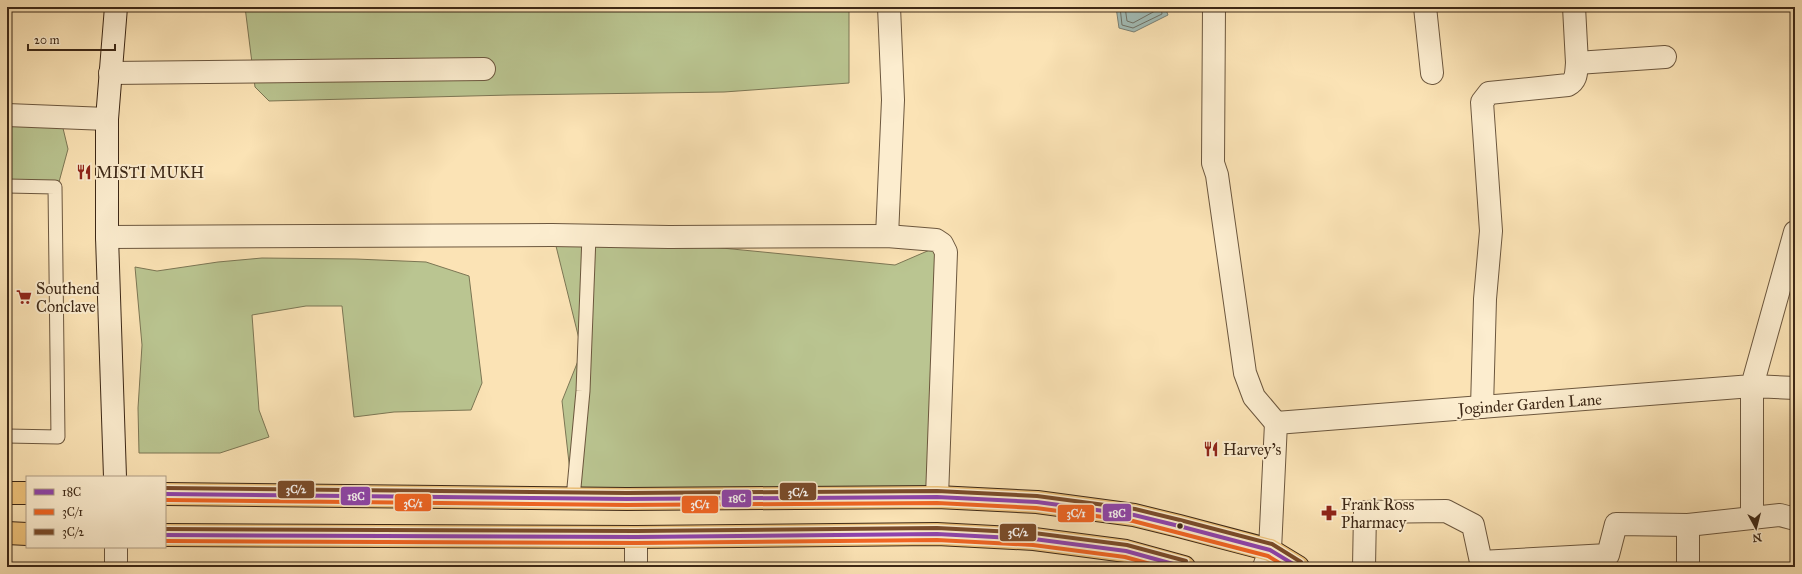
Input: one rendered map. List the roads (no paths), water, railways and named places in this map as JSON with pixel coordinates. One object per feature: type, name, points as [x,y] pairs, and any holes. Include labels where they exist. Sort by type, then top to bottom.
[{"type":"main road","points":[[7,492],[26,493]]},
{"type":"main road","points":[[166,494],[573,498],[937,497],[1037,502],[1134,515],[1267,559],[1298,567]]},
{"type":"main road","points":[[7,534],[26,534]]},
{"type":"main road","points":[[166,535],[636,537],[937,534],[1034,539],[1126,551],[1184,567]]},
{"type":"street","points":[[115,476],[106,119],[116,7]]},
{"type":"street","points":[[887,236],[893,100],[889,7]]},
{"type":"street","points":[[1214,7],[1213,163],[1217,175],[1245,373],[1254,397],[1276,423],[1267,559]]},
{"type":"street","points":[[1425,7],[1432,73]]},
{"type":"street","points":[[1482,407],[1485,299],[1491,231],[1482,102],[1489,93],[1568,85],[1574,82],[1577,63],[1574,7]]},
{"type":"street","points":[[1577,63],[1665,57]]},
{"type":"street","points":[[110,73],[484,69]]},
{"type":"street","points":[[7,115],[106,119]]},
{"type":"street","points":[[1752,518],[1752,386],[1795,232]]},
{"type":"street","points":[[108,237],[887,236],[936,240],[942,244],[946,252],[937,497]]},
{"type":"street","name":"Joginder Garden Lane","points":[[1276,423],[1752,386],[1795,388]]},
{"type":"street","points":[[1364,567],[1365,512],[1446,511],[1473,525],[1481,562],[1608,555],[1616,524],[1688,525],[1780,515],[1795,519]]},
{"type":"street","points":[[1688,525],[1688,567]]},
{"type":"street","points":[[636,537],[636,567]]},
{"type":"street","points":[[116,548],[116,567]]},
{"type":"lane","points":[[7,186],[55,187],[58,437],[7,436]]},
{"type":"lane","points":[[573,498],[584,392],[589,236]]},
{"type":"water","points":[[1116,7],[1165,7],[1168,15],[1134,32],[1119,28]]},
{"type":"place","name":"MISTI MUKH","points":[[84,172]]},
{"type":"place","name":"Southend Conclave","points":[[24,297]]},
{"type":"place","name":"Harvey's","points":[[1211,449]]},
{"type":"place","name":"Frank Ross Pharmacy","points":[[1329,513]]}]
